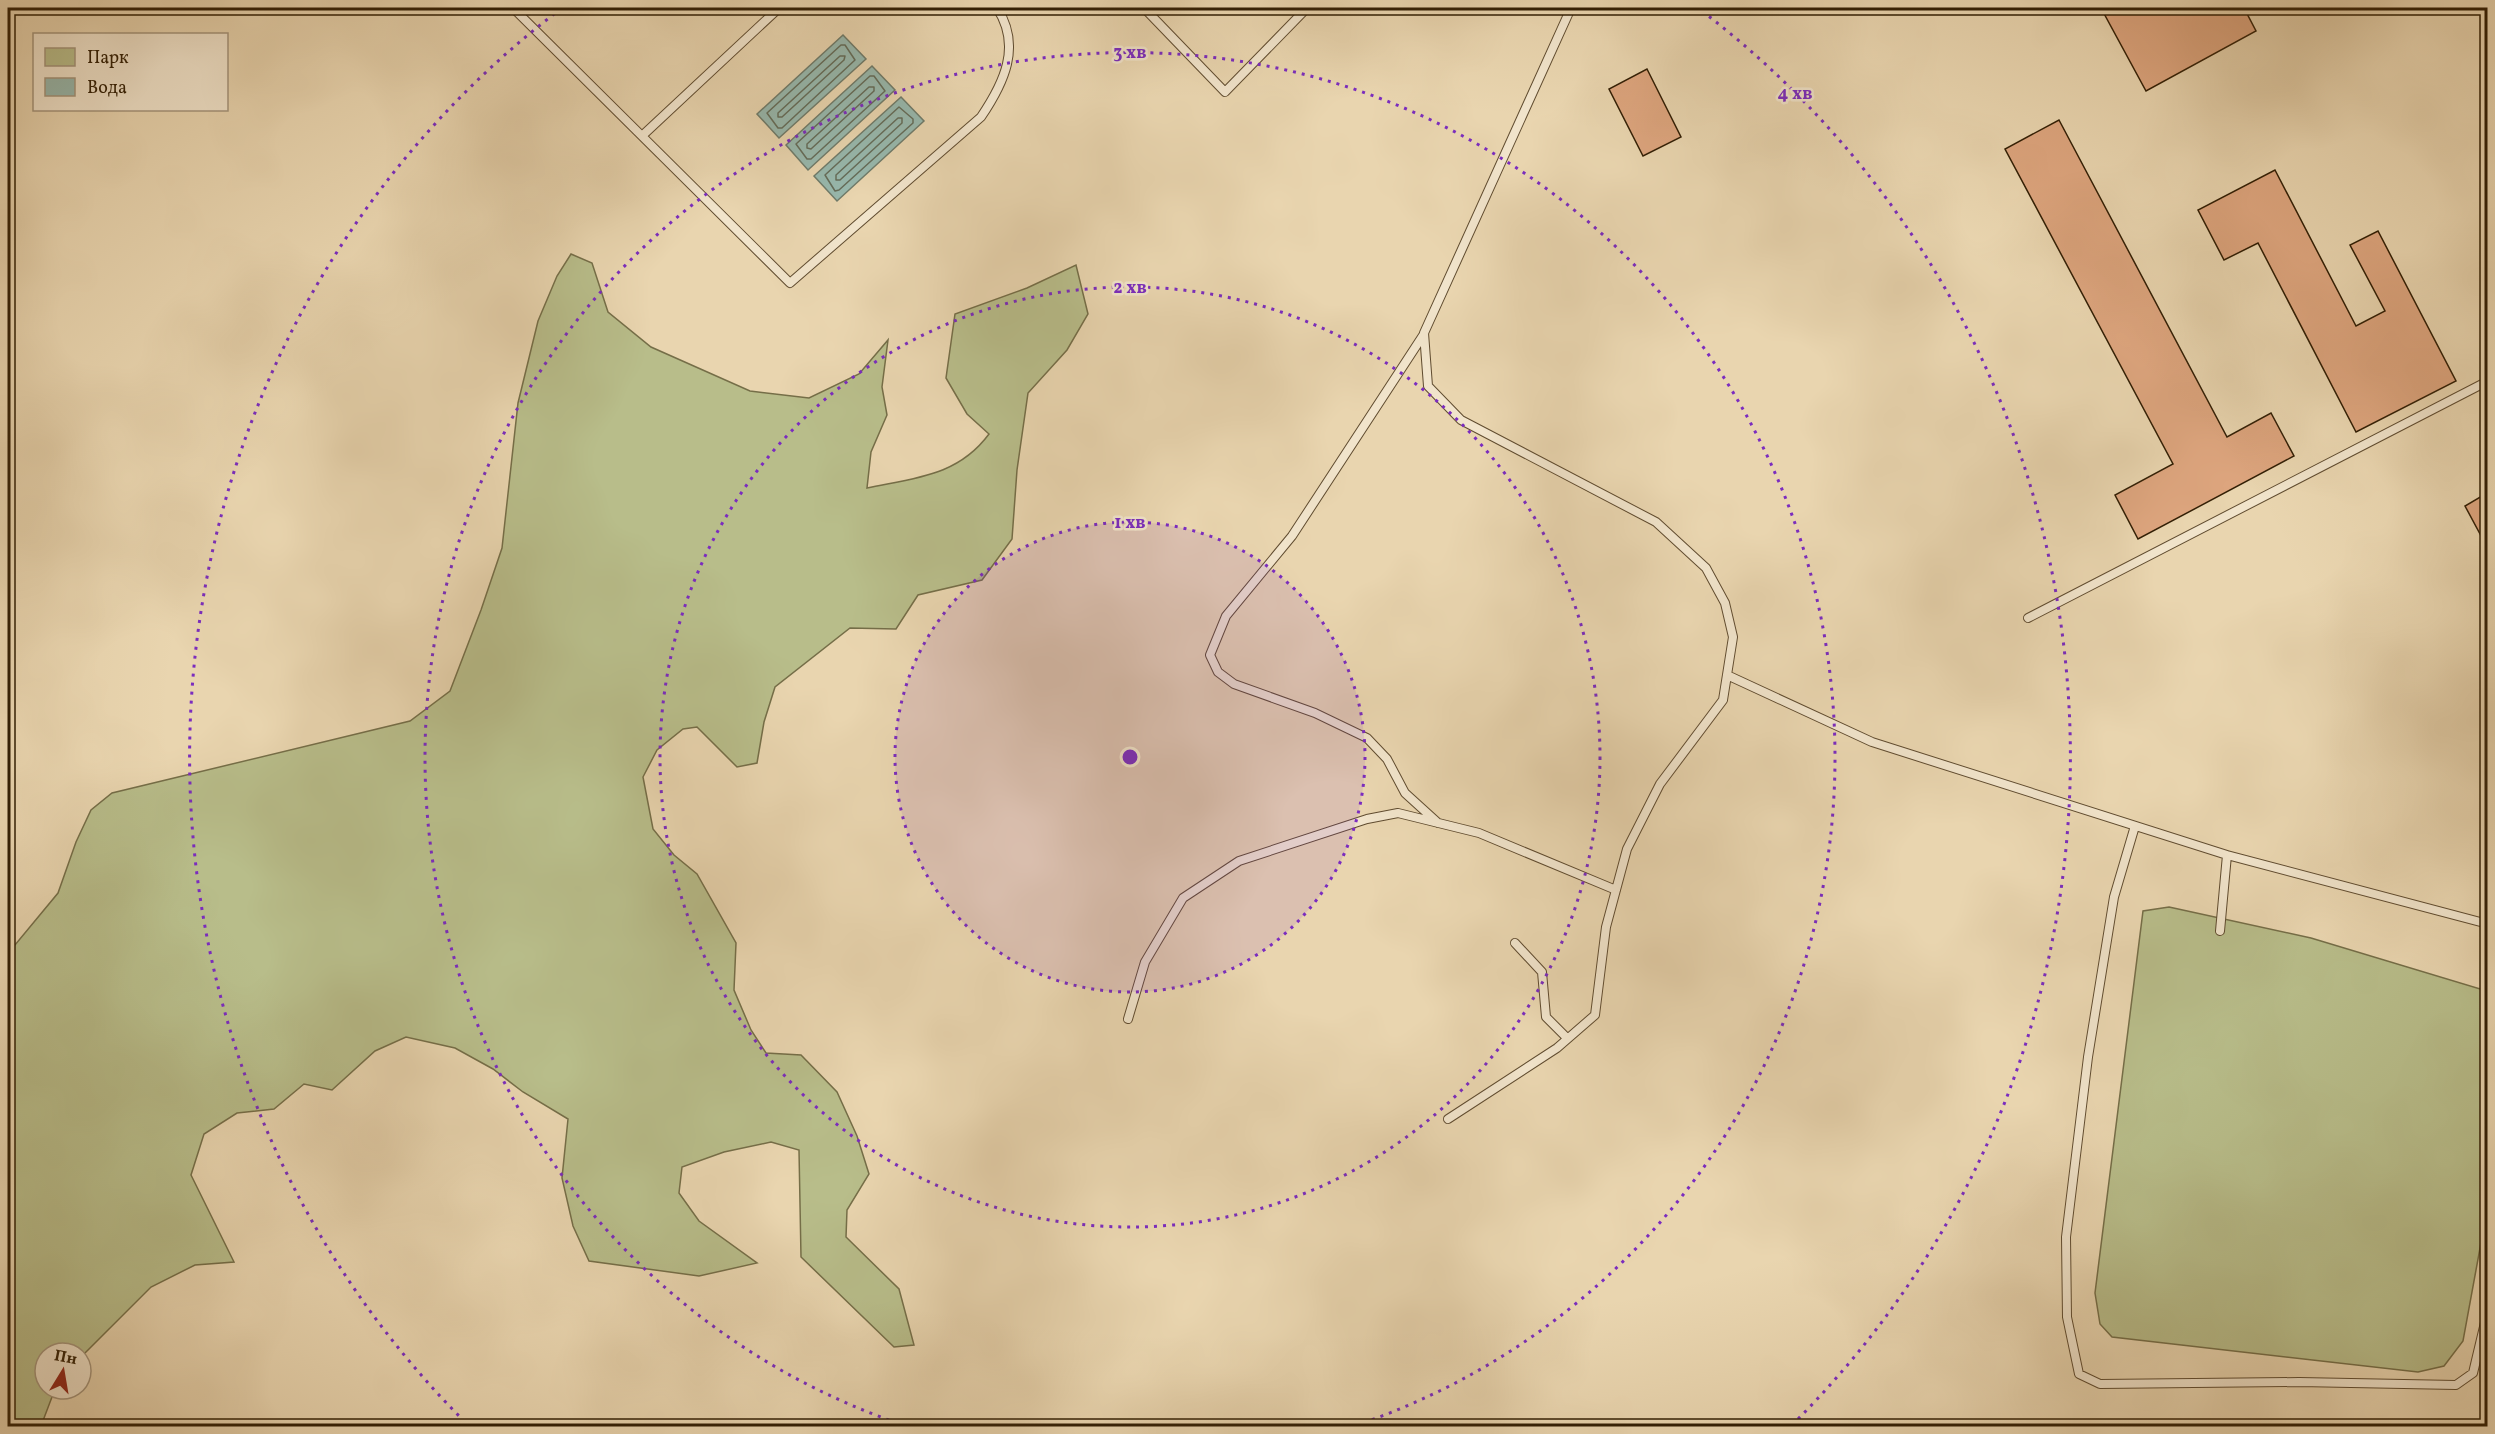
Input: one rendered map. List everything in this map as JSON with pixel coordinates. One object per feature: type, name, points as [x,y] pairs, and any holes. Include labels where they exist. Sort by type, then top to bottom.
[{"type":"lane","points":[[513,8],[790,283],[981,117],[1001,87],[1010,50],[1002,15],[997,8]]},
{"type":"lane","points":[[643,135],[779,8]]},
{"type":"lane","points":[[1144,8],[1225,92],[1307,8]]},
{"type":"lane","points":[[1437,823],[1405,793],[1387,759],[1367,738],[1315,713],[1234,684],[1218,672],[1210,655],[1226,616],[1292,536],[1424,333],[1571,8]]},
{"type":"lane","points":[[1424,333],[1428,386],[1461,420],[1656,522],[1706,568],[1725,603],[1732,637],[1723,700],[1655,793],[1627,849],[1606,927],[1595,1015],[1567,1038],[1448,1119]]},
{"type":"lane","points":[[2028,618],[2487,381]]},
{"type":"lane","points":[[1726,675],[1872,742],[2227,855],[2487,924]]},
{"type":"lane","points":[[1128,1019],[1145,962],[1183,898],[1239,861],[1367,819],[1398,813],[1479,833],[1616,890]]},
{"type":"lane","points":[[2135,826],[2114,897],[2090,1046],[2067,1237],[2067,1317],[2079,1374],[2100,1384],[2299,1382],[2456,1385],[2473,1374],[2487,1310]]},
{"type":"lane","points":[[2220,931],[2227,855]]},
{"type":"lane","points":[[1515,943],[1542,972],[1546,1017],[1567,1038]]},
{"type":"green space","points":[[571,254],[592,263],[608,312],[651,347],[750,391],[809,398],[859,374],[888,340],[882,387],[887,415],[871,452],[867,488],[919,478],[949,467],[964,459],[989,434],[967,414],[946,378],[955,314],[1027,288],[1076,265],[1088,314],[1067,350],[1028,393],[1017,470],[1012,539],[982,580],[918,595],[896,629],[850,628],[775,687],[764,722],[757,763],[737,767],[697,727],[683,729],[657,750],[643,777],[653,829],[674,855],[697,874],[736,943],[734,990],[751,1030],[766,1053],[801,1055],[837,1092],[857,1136],[869,1174],[847,1210],[846,1237],[899,1289],[914,1345],[894,1347],[801,1257],[799,1150],[771,1142],[724,1152],[682,1167],[679,1193],[699,1221],[757,1263],[699,1276],[589,1261],[573,1226],[562,1178],[568,1119],[523,1092],[493,1069],[455,1048],[406,1037],[375,1051],[332,1090],[304,1084],[274,1109],[237,1113],[204,1134],[191,1175],[234,1262],[195,1265],[151,1287],[93,1345],[93,1341],[33,1341],[33,1401],[50,1401],[41,1426],[8,1426],[8,949],[15,945],[58,893],[76,842],[91,810],[112,793],[410,721],[450,691],[502,548],[518,403],[538,321],[557,276]]},
{"type":"green space","points":[[2169,907],[2311,938],[2487,991],[2485,1043],[2488,1057],[2487,1210],[2463,1341],[2444,1366],[2418,1372],[2112,1337],[2100,1324],[2095,1293],[2143,911]]},
{"type":"water","points":[[843,35],[866,59],[779,138],[757,114]]},
{"type":"water","points":[[872,66],[895,90],[808,170],[786,145]]},
{"type":"water","points":[[901,97],[924,121],[837,201],[814,176]]},
{"type":"building","points":[[2101,8],[2244,8],[2256,31],[2146,91]]},
{"type":"building","points":[[1647,69],[1681,137],[1643,156],[1609,89]]},
{"type":"building","points":[[2059,120],[2227,437],[2271,413],[2294,456],[2138,539],[2115,495],[2173,464],[2005,149]]},
{"type":"building","points":[[2275,170],[2356,326],[2385,311],[2350,245],[2378,231],[2456,381],[2356,432],[2258,243],[2224,260],[2198,210]]},
{"type":"building","points":[[2487,493],[2487,547],[2465,506]]}]
